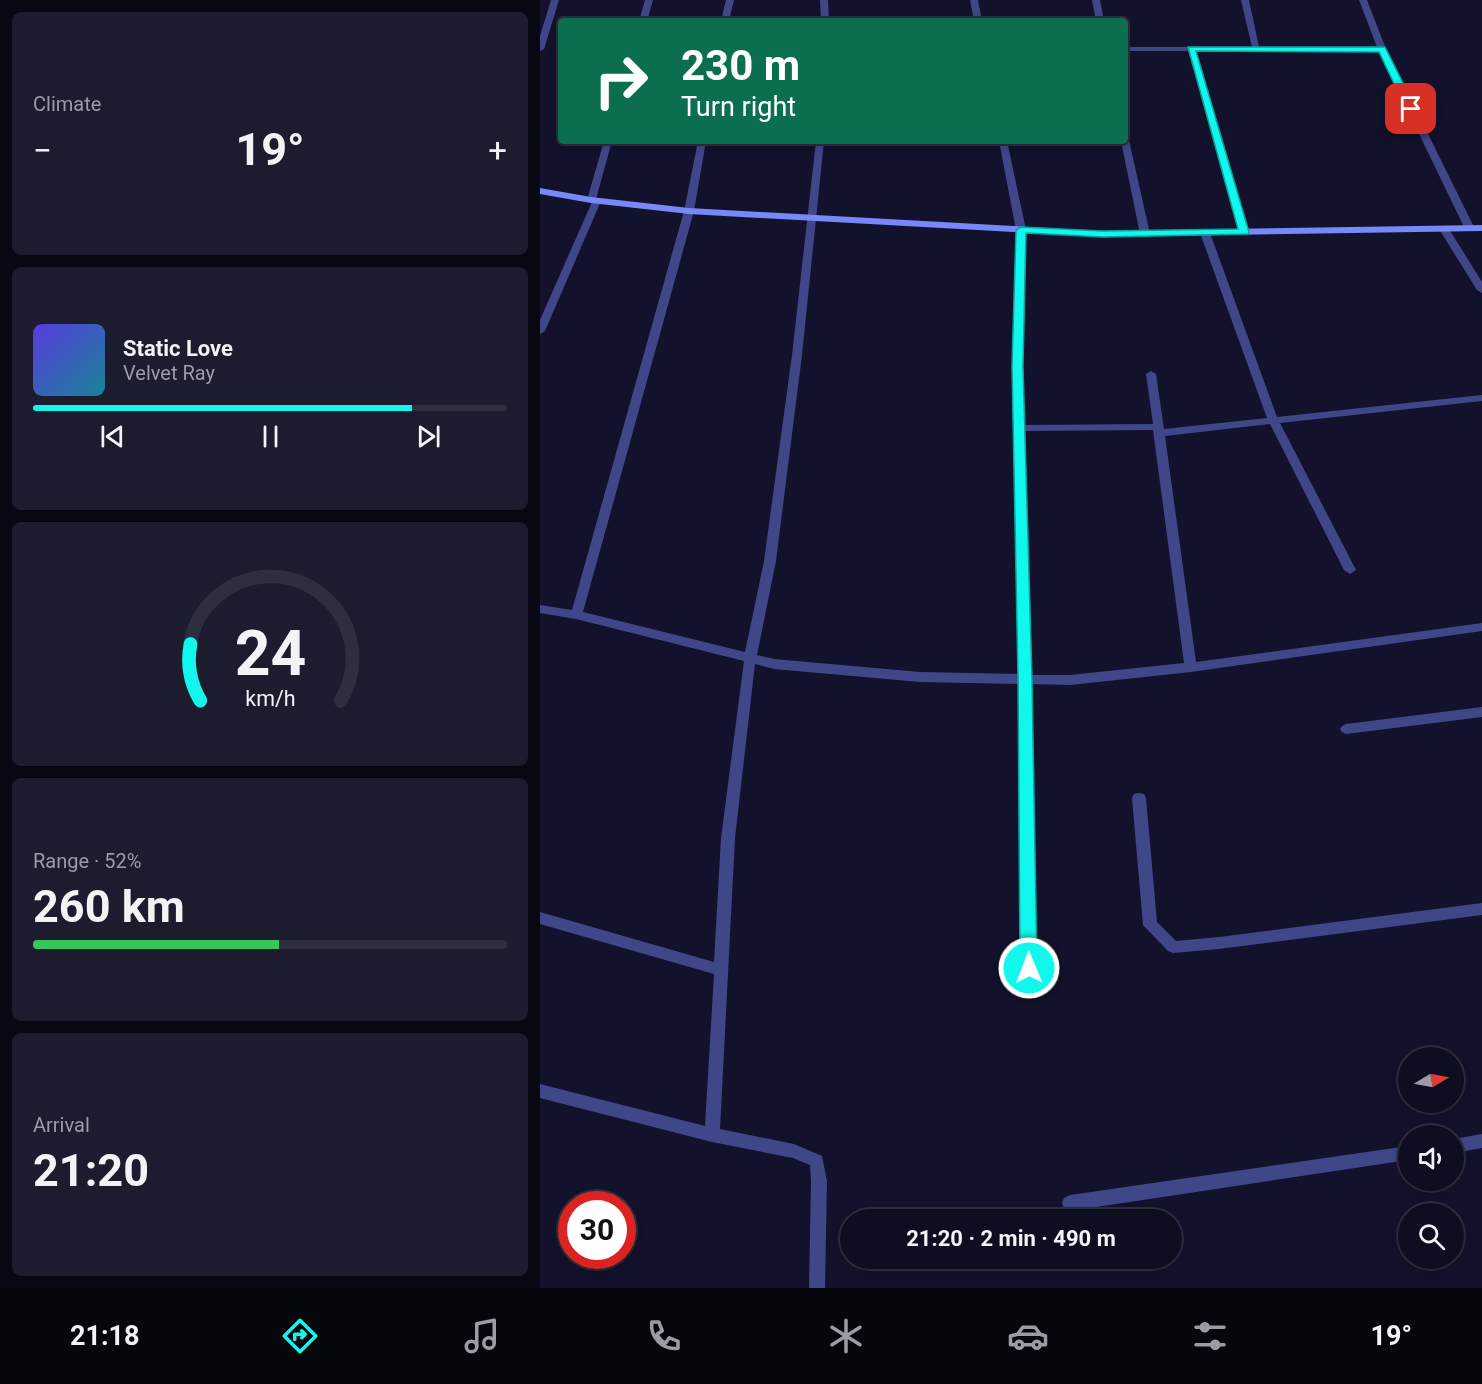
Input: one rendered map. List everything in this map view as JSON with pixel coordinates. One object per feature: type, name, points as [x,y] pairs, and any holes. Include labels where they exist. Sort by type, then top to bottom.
[{"type":"street","points":[[540,49],[555,0]]},
{"type":"street","points":[[644,18],[650,0]]},
{"type":"street","points":[[727,18],[730,0]]},
{"type":"street","points":[[824,0],[825,18]]},
{"type":"street","points":[[974,0],[977,18]]},
{"type":"street","points":[[1096,0],[1099,18]]},
{"type":"street","points":[[1245,0],[1256,49]]},
{"type":"street","points":[[1363,0],[1382,49],[1470,229]]},
{"type":"street","points":[[1191,48],[1244,232]]},
{"type":"street","points":[[1128,49],[1382,49]]},
{"type":"street","points":[[540,331],[594,201],[607,144]]},
{"type":"street","points":[[576,615],[689,211],[701,144]]},
{"type":"street","points":[[712,1135],[728,838],[750,659],[770,561],[797,355],[820,144]]},
{"type":"street","points":[[1004,144],[1021,230],[1018,366],[1029,968]]},
{"type":"street","points":[[1126,144],[1145,234]]},
{"type":"street","points":[[540,191],[594,201],[689,211],[1103,234],[1482,228]]},
{"type":"street","points":[[1444,229],[1482,290]]},
{"type":"street","points":[[1205,233],[1272,420],[1350,570]]},
{"type":"street","points":[[1151,374],[1191,668]]},
{"type":"street","points":[[1019,428],[1158,430],[1482,398]]},
{"type":"street","points":[[540,609],[576,615],[774,664],[920,677],[1070,680],[1191,668],[1482,627]]},
{"type":"street","points":[[1346,729],[1482,712]]},
{"type":"street","points":[[1139,798],[1150,925],[1173,947],[1482,909]]},
{"type":"street","points":[[540,918],[720,970]]},
{"type":"street","points":[[540,1091],[712,1135],[794,1151],[817,1161],[819,1181],[817,1288]]},
{"type":"street","points":[[1464,1145],[1482,1142]]},
{"type":"street","points":[[1070,1203],[1398,1154]]},
{"type":"route","points":[[1029,968],[1018,366],[1021,230],[1103,234],[1244,232],[1191,48],[1382,49],[1411,109]]}]
